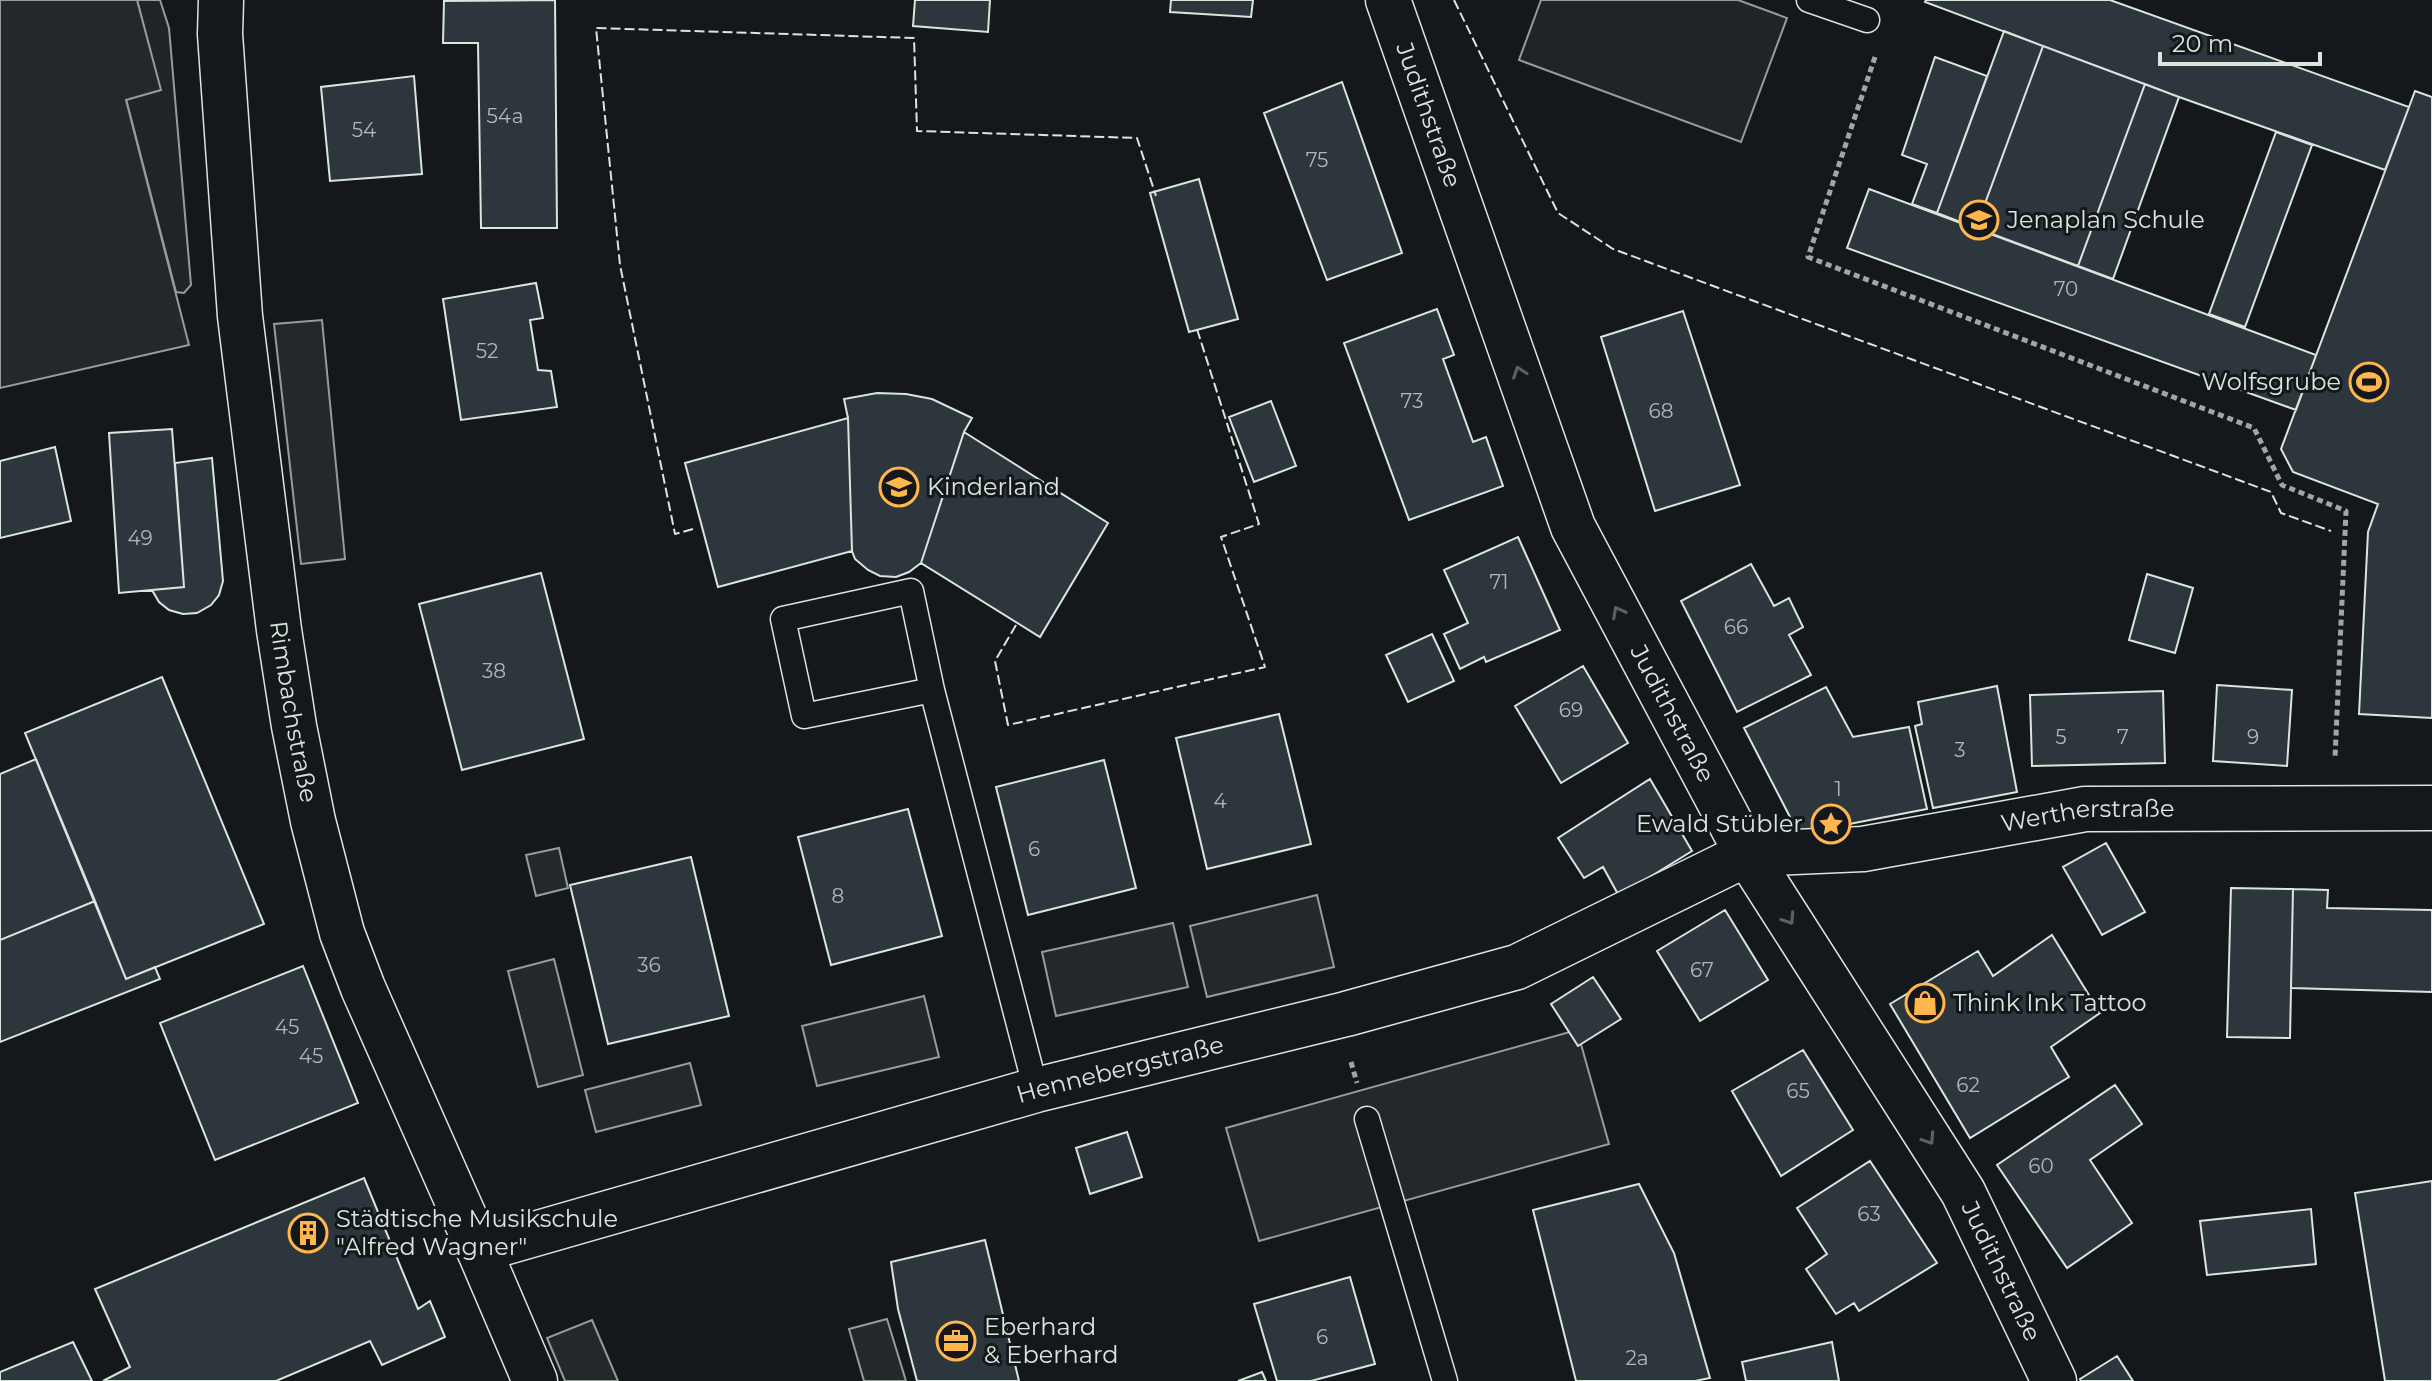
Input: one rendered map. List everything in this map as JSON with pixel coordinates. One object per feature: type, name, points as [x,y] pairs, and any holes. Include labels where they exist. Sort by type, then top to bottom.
[{"type":"street","name":"Rimbachstraße","points":[[221,0],[220,34],[240,316],[279,630],[313,821],[342,933],[358,975],[535,1381]]},
{"type":"street","name":"Judithstraße","points":[[1388,0],[1573,527],[1747,854],[1963,1192],[2054,1381]]},
{"type":"street","name":"Wertherstraße","points":[[1747,854],[1863,849],[2085,809],[2432,808]]},
{"type":"street","name":"Hennebergstraße","points":[[479,1250],[1036,1090],[1330,1018],[1517,967],[1747,854]]},
{"type":"lane","points":[[1809,0],[1867,20]]},
{"type":"lane","points":[[932,690],[804,716],[783,619],[911,591],[932,690],[1036,1090]]},
{"type":"lane","points":[[1367,1119],[1445,1381]]},
{"type":"path","points":[[1867,20],[1885,28],[1808,257],[2254,428],[2282,485],[2346,511],[2332,808]]},
{"type":"shaded area","points":[[0,0],[137,0],[161,90],[126,100],[189,345],[0,388]]},
{"type":"shaded area","points":[[137,0],[160,0],[169,28],[191,285],[184,293],[176,292],[126,99],[160,90]]},
{"type":"shaded area","points":[[1541,0],[1738,0],[1787,18],[1741,142],[1519,60]]},
{"type":"shaded area","points":[[322,320],[345,559],[301,564],[274,324]]},
{"type":"shaded area","points":[[559,848],[568,888],[536,896],[526,855]]},
{"type":"shaded area","points":[[1317,895],[1334,967],[1207,997],[1190,926]]},
{"type":"shaded area","points":[[1173,923],[1188,987],[1056,1016],[1042,952]]},
{"type":"shaded area","points":[[554,959],[583,1075],[538,1087],[508,971]]},
{"type":"shaded area","points":[[924,996],[939,1057],[817,1086],[802,1026]]},
{"type":"shaded area","points":[[1577,1030],[1609,1144],[1259,1241],[1226,1128]]},
{"type":"shaded area","points":[[690,1063],[701,1105],[596,1132],[585,1090]]},
{"type":"shaded area","points":[[887,1319],[906,1381],[864,1381],[849,1329]]},
{"type":"shaded area","points":[[592,1320],[618,1381],[565,1381],[547,1338]]},
{"type":"building","points":[[555,0],[557,228],[481,228],[478,43],[443,43],[444,1]]},
{"type":"building","points":[[915,0],[990,0],[988,32],[913,26]]},
{"type":"building","points":[[1171,0],[1253,0],[1251,17],[1170,12]]},
{"type":"building","points":[[1926,0],[2110,0],[2409,107],[2385,170],[2179,97]]},
{"type":"building","points":[[2004,31],[2043,46],[1976,228],[1937,213]]},
{"type":"building","points":[[2043,46],[2145,84],[2078,266],[1976,228]]},
{"type":"building","points":[[1935,57],[1987,76],[1937,213],[1912,204],[1927,164],[1902,155]]},
{"type":"building","points":[[414,76],[422,174],[330,181],[321,87]]},
{"type":"building","points":[[1342,82],[1402,253],[1327,280],[1264,113]]},
{"type":"building","points":[[2145,84],[2179,97],[2113,279],[2078,266]]},
{"type":"building","name":"Wolfsgrube","points":[[2415,91],[2432,97],[2432,718],[2359,714],[2368,532],[2378,504],[2293,472],[2281,449]]},
{"type":"building","points":[[2276,132],[2312,145],[2245,327],[2209,314]]},
{"type":"building","points":[[1199,179],[1238,319],[1189,332],[1150,193]]},
{"type":"building","points":[[1869,189],[2316,355],[2296,410],[1847,248]]},
{"type":"building","points":[[536,283],[543,318],[530,320],[538,370],[551,371],[557,407],[461,420],[443,299]]},
{"type":"building","points":[[1437,309],[1454,355],[1443,359],[1473,442],[1486,437],[1503,486],[1409,520],[1344,343]]},
{"type":"building","points":[[1683,311],[1740,485],[1655,511],[1601,337]]},
{"type":"building","points":[[877,393],[932,399],[972,418],[964,432],[921,563],[896,577],[880,576],[868,570],[855,559],[852,551],[848,418],[844,399]]},
{"type":"building","points":[[1271,401],[1296,466],[1254,482],[1229,417]]},
{"type":"building","points":[[848,418],[852,551],[718,587],[685,463]]},
{"type":"building","points":[[172,429],[184,587],[119,593],[109,433]]},
{"type":"building","points":[[964,432],[1108,523],[1040,637],[921,563]]},
{"type":"building","points":[[55,447],[71,521],[0,538],[0,461]]},
{"type":"building","points":[[212,458],[223,581],[219,595],[211,605],[197,613],[183,614],[169,610],[159,602],[152,590],[184,587],[175,463]]},
{"type":"building","points":[[1518,537],[1560,630],[1486,662],[1484,657],[1460,669],[1444,634],[1468,623],[1444,570]]},
{"type":"building","points":[[1751,564],[1774,606],[1789,598],[1803,627],[1789,635],[1811,675],[1737,712],[1681,601]]},
{"type":"building","points":[[541,573],[584,739],[462,770],[419,604]]},
{"type":"building","points":[[2147,574],[2193,588],[2175,653],[2129,640]]},
{"type":"building","points":[[1432,634],[1454,681],[1408,702],[1386,655]]},
{"type":"building","points":[[1583,666],[1628,743],[1561,783],[1515,706]]},
{"type":"building","points":[[162,677],[264,924],[126,979],[25,733]]},
{"type":"building","points":[[2217,685],[2292,690],[2287,766],[2213,761]]},
{"type":"building","points":[[1997,686],[2017,792],[1933,808],[1915,726],[1922,724],[1918,702]]},
{"type":"building","points":[[1826,687],[1853,737],[1909,727],[1927,809],[1787,836],[1785,825],[1790,817],[1744,728]]},
{"type":"building","points":[[2163,691],[2165,763],[2032,766],[2030,695]]},
{"type":"building","points":[[1279,714],[1311,844],[1207,869],[1176,738]]},
{"type":"building","points":[[36,759],[95,901],[0,940],[0,774]]},
{"type":"building","points":[[1104,760],[1136,888],[1028,915],[996,787]]},
{"type":"building","points":[[1650,779],[1692,851],[1619,896],[1603,867],[1584,878],[1558,838]]},
{"type":"building","points":[[908,809],[942,936],[831,965],[798,837]]},
{"type":"building","points":[[2106,843],[2145,912],[2102,935],[2063,867]]},
{"type":"building","points":[[691,857],[729,1016],[608,1044],[570,885]]},
{"type":"building","points":[[2231,888],[2293,889],[2290,1038],[2227,1037]]},
{"type":"building","points":[[2293,889],[2328,890],[2327,908],[2432,910],[2432,992],[2291,988]]},
{"type":"building","points":[[95,901],[126,979],[155,967],[160,979],[0,1042],[0,940]]},
{"type":"building","points":[[1725,910],[1768,980],[1700,1021],[1657,951]]},
{"type":"building","points":[[2052,935],[2100,1013],[2051,1047],[2069,1077],[1970,1138],[1890,1004],[1978,951],[1993,976]]},
{"type":"building","points":[[303,966],[358,1103],[215,1160],[160,1023]]},
{"type":"building","points":[[1593,977],[1621,1019],[1578,1046],[1551,1004]]},
{"type":"building","points":[[1803,1050],[1853,1130],[1781,1176],[1732,1091]]},
{"type":"building","points":[[2115,1085],[2142,1124],[2090,1160],[2132,1223],[2067,1268],[1997,1165]]},
{"type":"building","points":[[1127,1132],[1142,1177],[1090,1194],[1076,1148]]},
{"type":"building","points":[[1870,1161],[1937,1263],[1859,1311],[1854,1303],[1836,1314],[1806,1269],[1827,1254],[1797,1208]]},
{"type":"building","name":"Städtische Musikschule \"Alfred Wagner\"","points":[[364,1178],[418,1309],[430,1301],[445,1337],[382,1365],[370,1341],[276,1381],[103,1381],[130,1367],[95,1289]]},
{"type":"building","points":[[2432,1181],[2432,1381],[2385,1381],[2355,1193]]},
{"type":"building","points":[[1639,1184],[1674,1253],[1710,1378],[1695,1381],[1576,1381],[1533,1210]]},
{"type":"building","points":[[2311,1209],[2316,1264],[2207,1275],[2200,1221]]},
{"type":"building","points":[[985,1240],[1019,1381],[917,1381],[898,1309],[891,1262]]},
{"type":"building","points":[[1350,1277],[1375,1364],[1311,1381],[1277,1381],[1254,1304]]},
{"type":"building","points":[[73,1342],[92,1381],[0,1381],[0,1372]]},
{"type":"building","points":[[1832,1342],[1839,1381],[1746,1381],[1742,1362]]},
{"type":"building","points":[[2117,1356],[2133,1381],[2081,1381],[2080,1379]]},
{"type":"building","points":[[1262,1372],[1266,1381],[1238,1381]]},
{"type":"fence","points":[[1454,0],[1558,213],[1613,249],[2271,492],[2281,513],[2331,531]]},
{"type":"fence","points":[[693,529],[675,534],[620,265],[596,28],[914,38],[917,131],[1137,138],[1156,196]]},
{"type":"fence","points":[[1016,625],[995,661],[1008,725],[1265,667],[1221,537],[1259,524],[1196,326]]},
{"type":"place","name":"Jenaplan Schule","points":[[1979,220]]},
{"type":"place","name":"Wolfsgrube","points":[[2369,382]]},
{"type":"place","name":"Kinderland","points":[[899,487]]},
{"type":"place","name":"Ewald Stübler","points":[[1831,824]]},
{"type":"place","name":"Think Ink Tattoo","points":[[1925,1003]]},
{"type":"place","name":"Städtische Musikschule \"Alfred Wagner\"","points":[[308,1233]]},
{"type":"place","name":"Eberhard & Eberhard","points":[[956,1341]]}]
